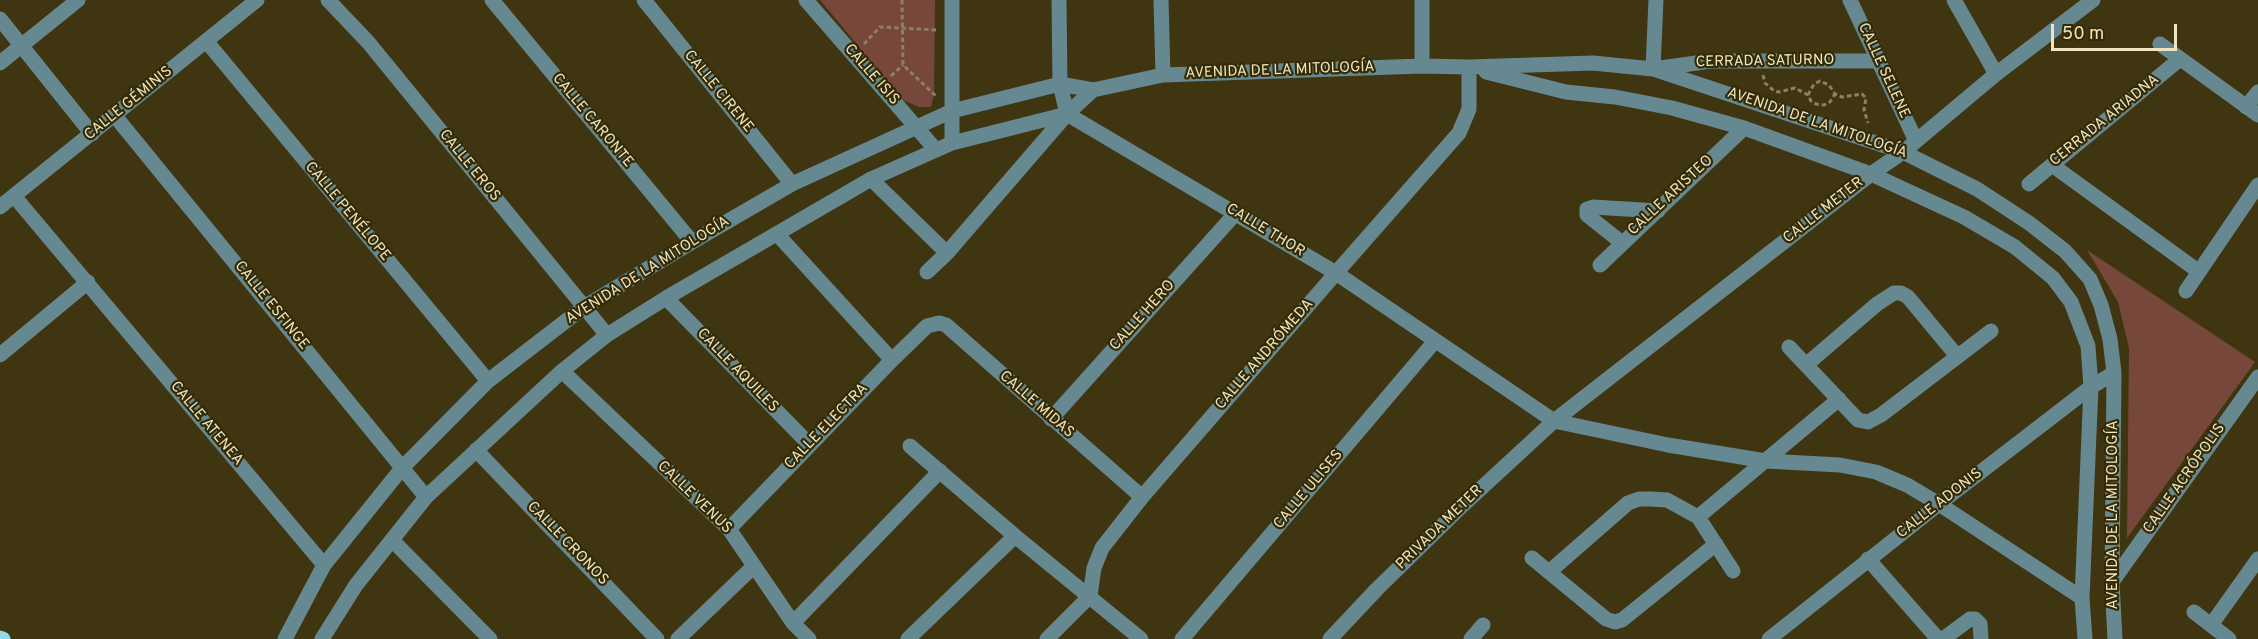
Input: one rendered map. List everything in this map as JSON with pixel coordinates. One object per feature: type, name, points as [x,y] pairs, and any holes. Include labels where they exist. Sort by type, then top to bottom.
[{"type":"street","points":[[0,63],[78,0]]},
{"type":"street","name":"CALLE GÉMINIS","points":[[0,207],[257,0]]},
{"type":"street","name":"CALLE EROS","points":[[328,0],[375,51],[607,335]]},
{"type":"street","name":"CALLE CARONTE","points":[[492,0],[692,242]]},
{"type":"street","name":"CALLE CIRENE","points":[[644,0],[792,184]]},
{"type":"street","name":"CALLE ISIS","points":[[806,0],[936,150]]},
{"type":"street","points":[[952,0],[952,143]]},
{"type":"street","points":[[1059,0],[1060,84],[1067,114]]},
{"type":"street","points":[[1161,0],[1163,75]]},
{"type":"street","points":[[1422,0],[1422,66]]},
{"type":"street","points":[[1653,69],[1656,0]]},
{"type":"street","name":"CALLE SELENE","points":[[1851,0],[1916,141]]},
{"type":"street","points":[[1954,0],[1996,74]]},
{"type":"street","name":"CALLE METER","points":[[1554,421],[1871,174],[1903,152],[1996,74],[2093,0]]},
{"type":"street","points":[[0,19],[92,134]]},
{"type":"street","name":"CALLE PENÉLOPE","points":[[207,42],[488,381]]},
{"type":"street","points":[[2160,44],[2252,111],[2258,92]]},
{"type":"street","name":"CERRADA ARIADNA","points":[[2029,184],[2181,59]]},
{"type":"street","name":"CERRADA SATURNO","points":[[1653,69],[1711,60],[1878,61]]},
{"type":"street","name":"AVENIDA DE LA MITOLOGÍA","points":[[285,639],[324,565],[403,467],[488,381],[584,307],[692,242],[792,184],[952,111],[1060,84],[1093,90],[1163,75],[1593,63],[1653,69],[1903,152],[1977,189],[2029,223],[2066,251],[2090,279],[2101,304],[2110,339],[2114,373],[2112,582],[2115,639]]},
{"type":"street","name":"AVENIDA DE LA MITOLOGÍA","points":[[1469,67],[1566,92],[1616,97],[1672,108],[1744,128],[1871,174],[1964,217],[2015,247],[2053,278],[2071,302],[2088,346],[2091,387],[2082,598],[2085,639]]},
{"type":"street","name":"CALLE ANDRÓMEDA","points":[[1090,596],[1094,568],[1102,548],[1142,498],[1459,133],[1469,109],[1469,67]]},
{"type":"street","points":[[927,272],[947,253],[1067,114],[1093,90]]},
{"type":"street","points":[[322,639],[356,585],[426,497],[562,372],[607,335],[666,298],[871,179],[952,143],[1067,114]]},
{"type":"street","name":"CALLE THOR","points":[[1067,114],[1336,273],[1554,421]]},
{"type":"street","name":"CALLE ESFINGE","points":[[114,116],[426,497]]},
{"type":"street","name":"CALLE ARISTEO","points":[[1600,264],[1744,128]]},
{"type":"street","points":[[2052,165],[2198,272]]},
{"type":"street","points":[[871,179],[947,253]]},
{"type":"street","points":[[2186,291],[2258,185]]},
{"type":"street","name":"CALLE ATENEA","points":[[14,196],[324,565]]},
{"type":"street","points":[[1621,242],[1587,215],[1587,209],[1593,207],[1658,211]]},
{"type":"street","name":"CALLE HERO","points":[[1051,419],[1235,214]]},
{"type":"street","points":[[777,234],[892,360]]},
{"type":"street","points":[[0,355],[88,282]]},
{"type":"street","points":[[1807,364],[1877,304],[1894,293],[1901,293],[1908,297],[1957,356]]},
{"type":"street","name":"CALLE AQUILES","points":[[666,298],[809,444]]},
{"type":"street","name":"CALLE MIDAS","points":[[927,326],[939,323],[946,325],[1142,498]]},
{"type":"street","name":"CALLE ELECTRA","points":[[729,529],[809,444],[927,326]]},
{"type":"street","points":[[1789,347],[1858,420],[1868,422],[1881,416],[1990,331]]},
{"type":"street","name":"CALLE ULISES","points":[[1182,639],[1435,341]]},
{"type":"street","name":"CALLE VENUS","points":[[562,372],[729,529],[793,622],[810,639]]},
{"type":"street","name":"CALLE ADONIS","points":[[1769,639],[1939,504],[2091,387],[2114,373]]},
{"type":"street","name":"CALLE ACRÓPOLIS","points":[[2112,582],[2258,377]]},
{"type":"street","points":[[1698,517],[1839,399]]},
{"type":"street","points":[[1554,421],[1668,445],[1766,461],[1840,465],[1876,472],[1907,485],[1939,504],[2082,598]]},
{"type":"street","name":"PRIVADA METER","points":[[1330,639],[1377,589],[1463,505],[1554,421]]},
{"type":"street","points":[[910,446],[1015,536],[1142,639]]},
{"type":"street","name":"CALLE CRONOS","points":[[476,450],[657,639]]},
{"type":"street","points":[[793,622],[940,471]]},
{"type":"street","points":[[1549,572],[1628,503],[1639,499],[1667,500],[1698,517],[1733,572]]},
{"type":"street","points":[[908,639],[1015,536]]},
{"type":"street","points":[[393,540],[490,639]]},
{"type":"street","points":[[1532,558],[1606,618],[1615,622],[1622,620],[1716,544]]},
{"type":"street","points":[[2211,626],[2258,559]]},
{"type":"street","points":[[1868,560],[1938,639]]},
{"type":"street","points":[[678,639],[754,566]]},
{"type":"street","points":[[1047,639],[1090,596]]},
{"type":"street","points":[[2194,612],[2229,639]]},
{"type":"street","points":[[1943,639],[1970,619],[1975,619],[1980,624],[1981,639]]},
{"type":"street","points":[[1472,639],[1483,625]]},
{"type":"path","points":[[902,0],[903,65],[952,111]]},
{"type":"path","points":[[853,55],[880,27],[952,30]]},
{"type":"path","points":[[1759,60],[1765,83],[1769,88],[1779,92],[1795,88],[1808,95],[1811,101],[1821,105],[1830,102],[1835,94]]},
{"type":"path","points":[[1808,95],[1814,84],[1820,81],[1829,85],[1835,94],[1842,97],[1858,93],[1865,96],[1867,102],[1864,110],[1874,142]]},
{"type":"shaded area","points":[[820,0],[935,0],[934,94],[931,107],[919,107],[903,100]]},
{"type":"shaded area","points":[[2087,250],[2255,362],[2127,538],[2129,348],[2118,302]]}]
